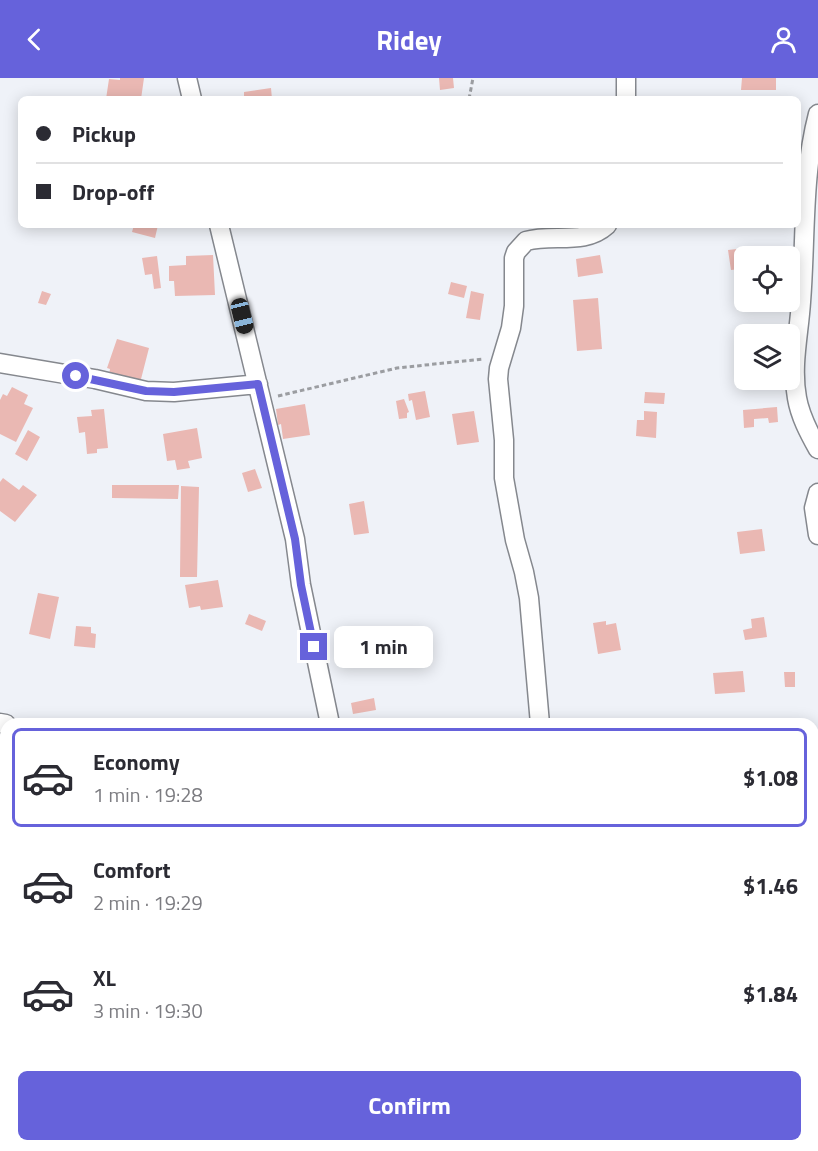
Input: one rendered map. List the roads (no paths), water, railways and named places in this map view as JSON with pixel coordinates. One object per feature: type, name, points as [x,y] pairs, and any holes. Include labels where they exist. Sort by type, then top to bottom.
[{"type":"street","points":[[188,78],[191,96]]},
{"type":"street","points":[[626,78],[626,96]]},
{"type":"street","points":[[818,114],[810,157],[804,213],[801,301],[795,374],[797,398],[803,419],[818,449]]},
{"type":"street","points":[[220,228],[295,539],[301,585],[329,718]]},
{"type":"street","points":[[539,718],[529,598],[515,540],[504,478],[499,368],[511,328],[514,306],[514,258],[519,248],[526,241],[586,236],[604,228]]},
{"type":"street","points":[[0,363],[96,379],[146,391],[260,392]]},
{"type":"street","points":[[818,493],[814,508],[818,535]]}]
